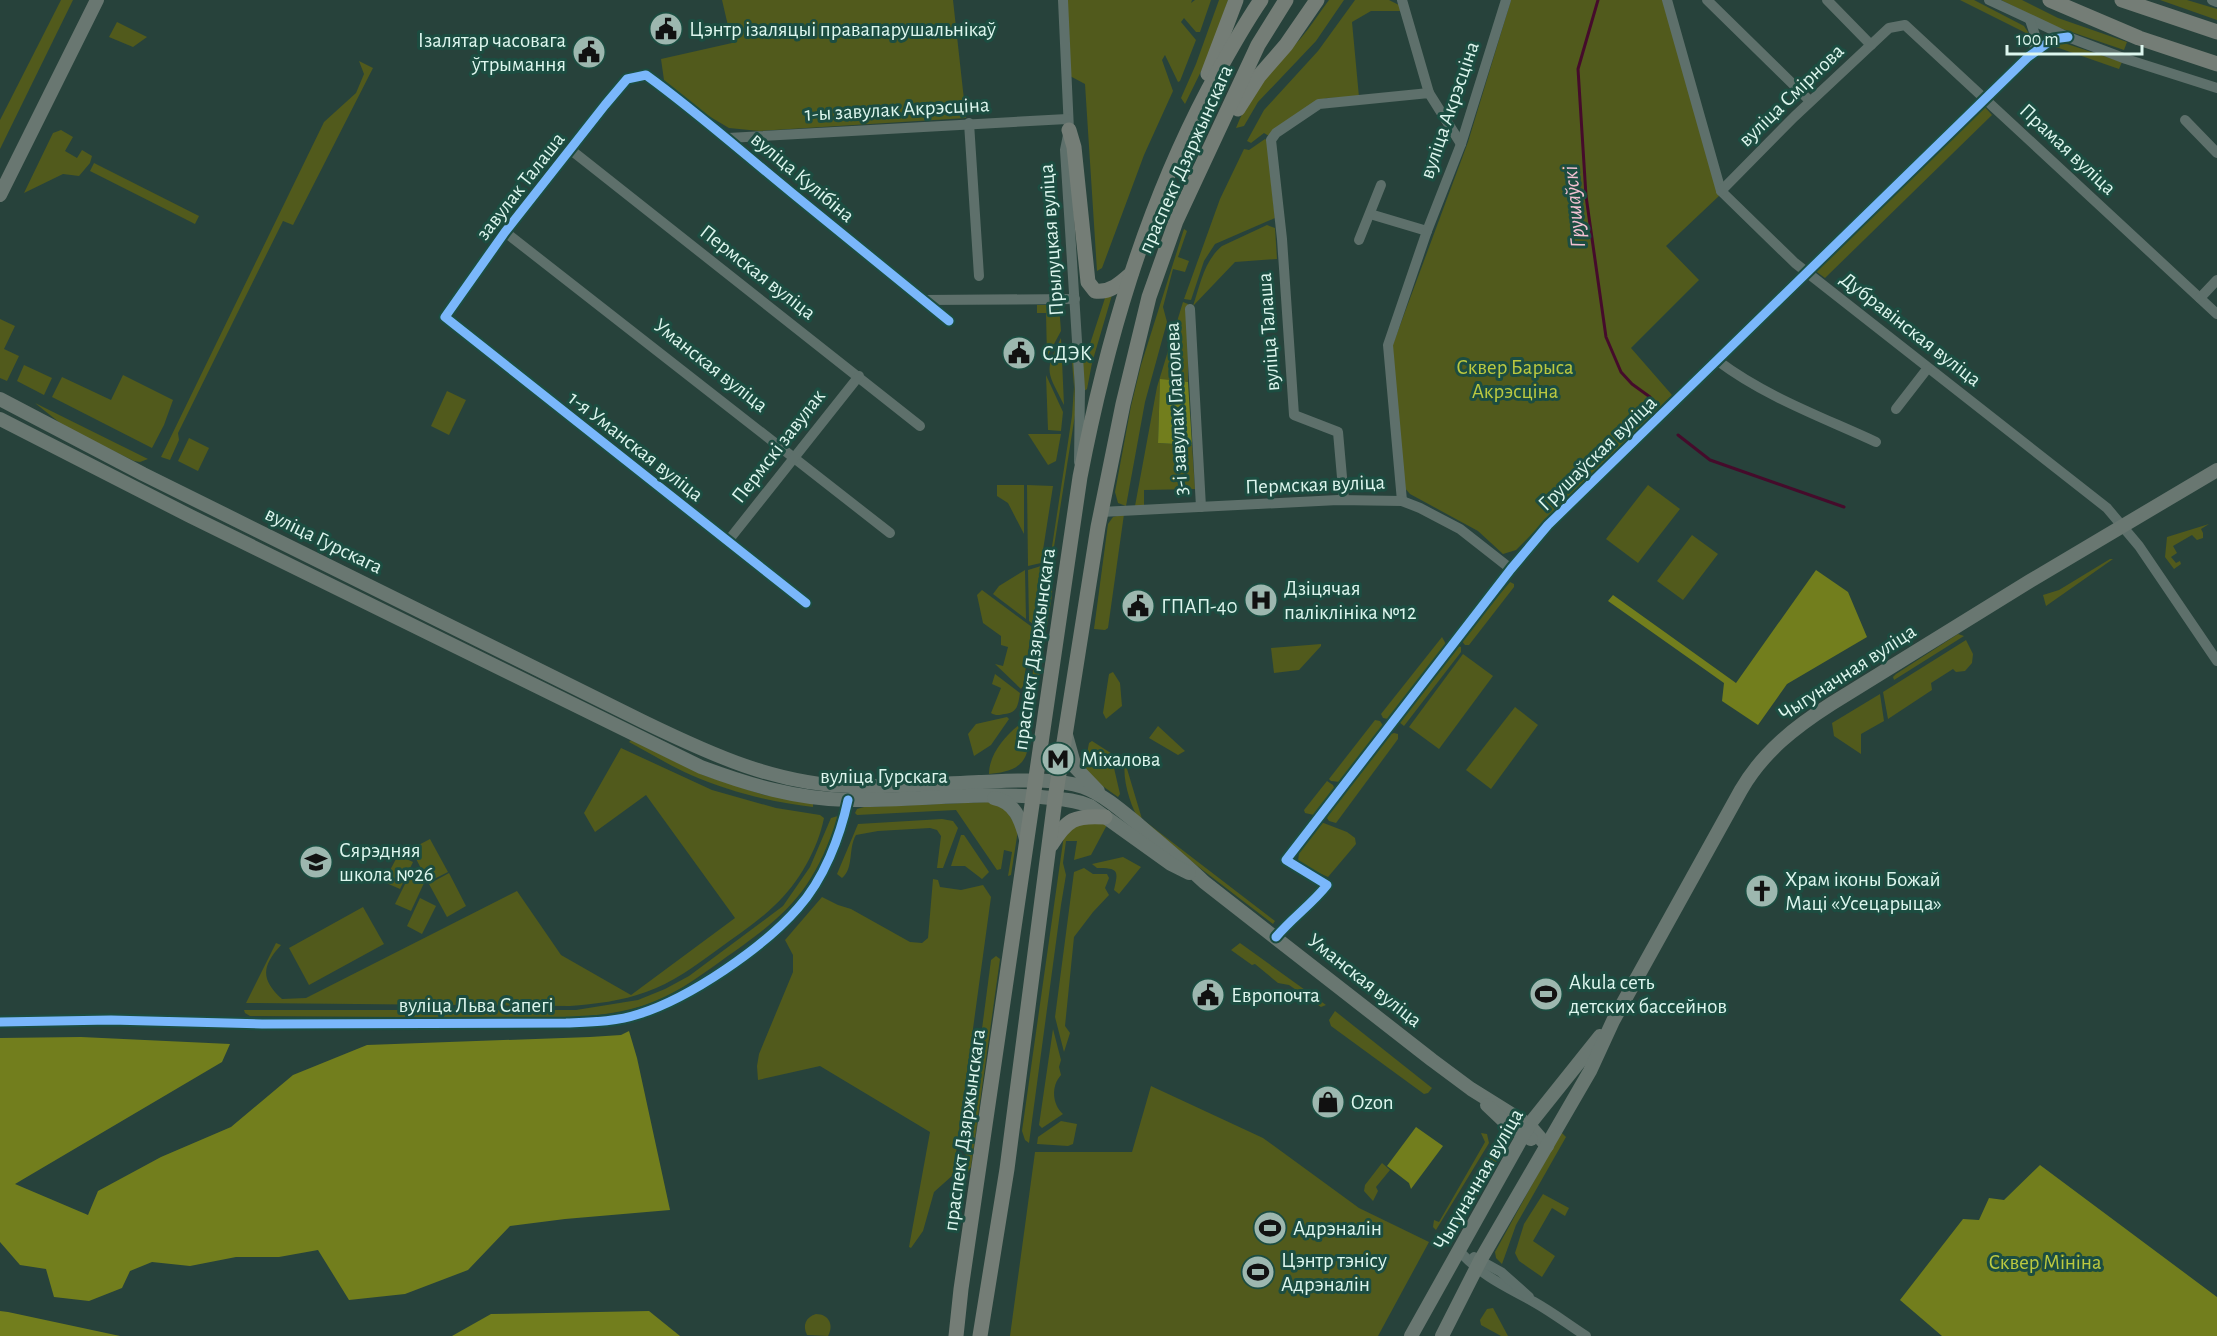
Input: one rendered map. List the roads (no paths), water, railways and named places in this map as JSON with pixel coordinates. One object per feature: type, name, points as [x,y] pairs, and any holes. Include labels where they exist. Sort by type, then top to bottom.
[{"type":"main road","points":[[0,195],[97,0]]},
{"type":"main road","points":[[1186,133],[1236,0]]},
{"type":"main road","name":"праспект Дзяржынскага","points":[[956,1336],[1080,477],[1095,401],[1118,314],[1166,179],[1186,133],[1239,31],[1261,0]]},
{"type":"main road","name":"праспект Дзяржынскага","points":[[980,1336],[1007,1169],[1055,799],[1101,512],[1123,404],[1149,297],[1176,221],[1258,45],[1286,0]]},
{"type":"main road","points":[[1214,143],[1259,76],[1286,45],[1317,0]]},
{"type":"main road","points":[[2050,0],[2139,38],[2217,64]]},
{"type":"main road","points":[[2122,0],[2217,32]]},
{"type":"main road","points":[[1068,124],[1074,147],[1088,282],[1095,291],[1101,291],[1120,283],[1131,274]]},
{"type":"main road","name":"вуліца Гурскага","points":[[0,399],[123,464],[708,753],[775,775],[818,783],[849,793],[980,795],[1055,799]]},
{"type":"main road","name":"вуліца Гурскага","points":[[0,419],[116,479],[631,733],[701,767],[740,782],[816,798],[849,793],[1036,781],[1058,783]]},
{"type":"main road","points":[[116,479],[123,464]]},
{"type":"main road","name":"Чыгуначная вуліца","points":[[1442,1336],[1479,1264],[1590,1071],[1613,1021],[1741,790],[1765,755],[1813,716],[2030,581],[2217,470]]},
{"type":"main road","points":[[317,577],[324,562]]},
{"type":"main road","points":[[449,642],[456,641],[467,634]]},
{"type":"main road","points":[[631,733],[638,719]]},
{"type":"main road","points":[[1049,848],[1060,830],[1071,820],[1108,810],[1076,767],[1066,735]]},
{"type":"main road","points":[[772,790],[775,775]]},
{"type":"main road","name":"Уманская вуліца","points":[[1058,783],[1083,787],[1171,864],[1204,882],[1276,937],[1471,1089],[1506,1123],[1526,1130],[1547,1146]]},
{"type":"main road","points":[[980,795],[1001,800],[1011,806],[1022,822],[1026,841]]},
{"type":"main road","name":"Уманская вуліца","points":[[1055,799],[1108,810]]},
{"type":"main road","name":"Чыгуначная вуліца","points":[[1411,1336],[1460,1252],[1526,1130],[1613,1021]]},
{"type":"street","name":"Прылуцкая вуліца","points":[[1063,0],[1068,124],[1065,150],[1080,389],[1080,477]]},
{"type":"street","points":[[1402,0],[1429,93],[1461,144]]},
{"type":"street","name":"вуліца Акрэсціна","points":[[1402,501],[1388,345],[1427,231],[1461,144],[1506,0]]},
{"type":"street","name":"Дубравінская вуліца","points":[[1667,0],[1721,190],[1795,263],[2099,502],[2123,526],[2217,661]]},
{"type":"street","points":[[1707,0],[1810,101]]},
{"type":"street","points":[[1827,0],[1871,45]]},
{"type":"street","points":[[1989,0],[2068,37],[2126,59],[2217,88]]},
{"type":"street","points":[[2212,0],[2217,2]]},
{"type":"street","points":[[2030,20],[2036,39],[2034,52]]},
{"type":"street","name":"Прамая вуліца","points":[[1889,28],[1905,25],[2217,314]]},
{"type":"street","name":"вуліца Смірнова","points":[[1721,190],[1810,101],[1889,28]]},
{"type":"street","name":"Грушаўская вуліца","points":[[1276,937],[1286,925],[1315,900],[1327,885],[1286,860],[1510,569],[1548,525],[2034,52],[2053,39],[2068,37]]},
{"type":"street","name":"вуліца Кулібіна","points":[[627,80],[646,75],[728,138],[949,321]]},
{"type":"street","name":"завулак Талаша","points":[[445,317],[505,232],[627,80]]},
{"type":"street","name":"вуліца Талаша","points":[[1344,500],[1338,432],[1294,415],[1282,239],[1270,148],[1271,140],[1276,133],[1312,107],[1328,102],[1429,93]]},
{"type":"street","points":[[2185,120],[2217,153]]},
{"type":"street","name":"1-ы завулак Акрэсціна","points":[[728,138],[969,123],[1068,124]]},
{"type":"street","points":[[969,123],[979,276]]},
{"type":"street","name":"Пермская вуліца","points":[[571,150],[920,426]]},
{"type":"street","points":[[1359,240],[1381,185]]},
{"type":"street","points":[[1370,214],[1427,231]]},
{"type":"street","name":"Уманская вуліца","points":[[505,232],[890,533]]},
{"type":"street","points":[[2200,298],[2217,280]]},
{"type":"street","points":[[923,300],[1075,299]]},
{"type":"street","name":"3-і завулак Глаголева","points":[[1190,309],[1201,507]]},
{"type":"street","name":"1-я Уманская вуліца","points":[[445,317],[806,603]]},
{"type":"street","points":[[1719,361],[1738,376],[1768,393],[1876,442]]},
{"type":"street","points":[[1896,409],[1927,369]]},
{"type":"street","name":"Пермскі завулак","points":[[728,541],[859,376]]},
{"type":"street","name":"Пермская вуліца","points":[[1101,512],[1344,500],[1402,501],[1460,529],[1510,569]]},
{"type":"street","name":"вуліца Льва Сапегі","points":[[0,1022],[111,1020],[262,1024],[566,1023],[604,1022],[638,1015],[670,1002],[713,978],[772,934],[799,907],[826,862],[837,837],[849,793]]},
{"type":"street","points":[[1460,1252],[1479,1264]]},
{"type":"street","name":"Чыгуначная вуліца","points":[[1479,1264],[1513,1281],[1533,1302],[1586,1336]]},
{"type":"waterway","name":"Грушаўскі","points":[[1598,0],[1578,69],[1586,196],[1606,337],[1621,372],[1632,384],[1650,397]]},
{"type":"waterway","name":"Грушаўскі","points":[[1678,435],[1710,460],[1844,507]]},
{"type":"place","name":"Цэнтр ізаляцыі правапарушальнікаў","points":[[666,29]]},
{"type":"place","name":"Ізалятар часовага ўтрымання","points":[[589,52]]},
{"type":"place","name":"СДЭК","points":[[1019,353]]},
{"type":"place","name":"Дзіцячая паліклініка №12","points":[[1261,600]]},
{"type":"place","name":"ГПАП-40","points":[[1138,606]]},
{"type":"place","name":"Міхалова","points":[[1058,759]]},
{"type":"place","name":"Сярэдняя школа №26","points":[[316,862]]},
{"type":"place","name":"Храм іконы Божай Маці «Усецарыца»","points":[[1762,891]]},
{"type":"place","name":"Akula сеть детских бассейнов","points":[[1546,994]]},
{"type":"place","name":"Европочта","points":[[1208,995]]},
{"type":"place","name":"Ozon","points":[[1328,1102]]},
{"type":"place","name":"Адрэналін","points":[[1270,1228]]},
{"type":"place","name":"Цэнтр тэнісу Адрэналін","points":[[1258,1272]]},
{"type":"park label","name":"Сквер Барыса Акрэсціна","points":[[1515,379]]},
{"type":"park label","name":"Сквер Мініна","points":[[2045,1262]]}]
